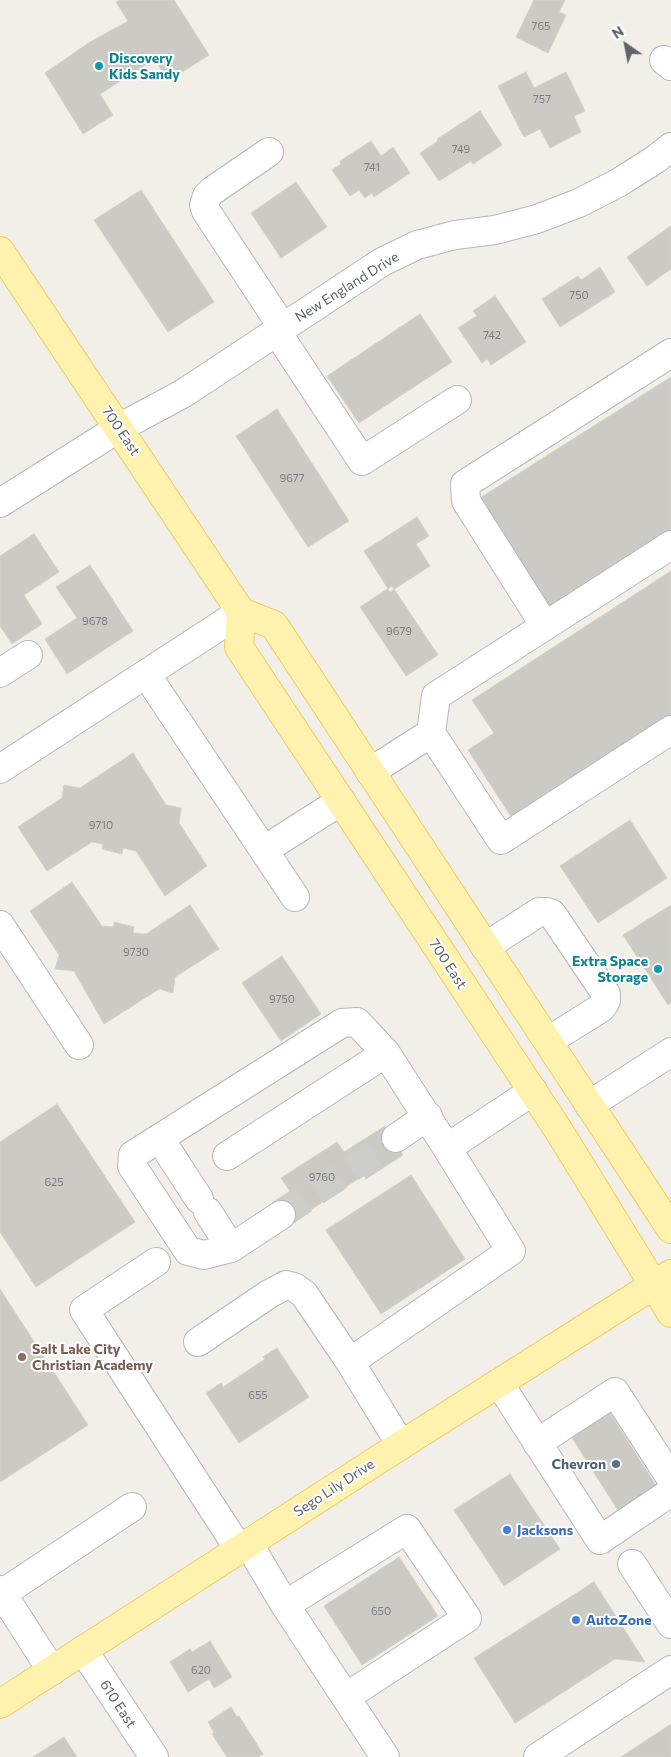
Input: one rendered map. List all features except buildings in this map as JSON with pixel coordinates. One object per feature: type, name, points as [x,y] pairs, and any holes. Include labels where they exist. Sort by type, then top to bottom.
[{"type":"main road","name":"700 East","points":[[0,252],[241,612],[239,647],[532,1091],[662,1280],[671,1313]]},
{"type":"main road","points":[[241,612],[274,625],[671,1228]]},
{"type":"main road","name":"Sego Lily Drive","points":[[0,1704],[243,1546],[662,1280]]},
{"type":"street","name":"New England Drive","points":[[0,503],[119,428],[184,393],[382,262],[417,244],[455,235],[495,230],[537,219],[579,203],[618,183],[671,147]]},
{"type":"street","points":[[269,152],[212,191],[207,196],[204,205],[362,461],[457,400]]},
{"type":"street","points":[[545,626],[466,501],[465,484],[671,353]]},
{"type":"street","points":[[671,545],[436,696],[431,733],[502,840],[671,730]]},
{"type":"street","points":[[0,769],[241,612]]},
{"type":"street","points":[[0,673],[28,655]]},
{"type":"street","points":[[146,674],[295,897]]},
{"type":"street","points":[[370,772],[431,733]]},
{"type":"street","points":[[264,850],[341,800]]},
{"type":"street","points":[[485,947],[538,912],[547,912],[552,914],[606,994],[606,1001],[601,1008],[548,1042]]},
{"type":"street","points":[[0,925],[79,1045]]},
{"type":"street","points":[[280,1215],[231,1248],[204,1255],[188,1251],[132,1166],[133,1155],[342,1023],[357,1022],[386,1053],[428,1116],[510,1252],[350,1362]]},
{"type":"street","points":[[589,1105],[671,1052]]},
{"type":"street","points":[[227,1156],[386,1053]]},
{"type":"street","points":[[448,1148],[532,1091]]},
{"type":"street","points":[[396,1138],[428,1116]]},
{"type":"street","points":[[160,1139],[231,1248]]},
{"type":"street","points":[[156,1262],[84,1310],[285,1605],[385,1757]]},
{"type":"street","points":[[198,1342],[269,1294],[286,1285],[294,1287],[304,1294],[350,1362],[401,1445]]},
{"type":"street","points":[[499,1383],[600,1540],[671,1492]]},
{"type":"street","points":[[537,1443],[615,1392],[671,1477]]},
{"type":"street","points":[[52,1670],[2,1592],[132,1507]]},
{"type":"street","points":[[285,1605],[406,1529],[467,1618],[346,1697]]},
{"type":"street","points":[[632,1564],[671,1624]]},
{"type":"street","name":"610 East","points":[[83,1650],[154,1757]]},
{"type":"street","points":[[538,1757],[671,1670]]},
{"type":"tunnel","points":[[281,1215],[396,1138]]},
{"type":"place","name":"Discovery Kids Sandy","points":[[99,66]]},
{"type":"place","name":"Extra Space Storage","points":[[658,969]]},
{"type":"place","name":"Salt Lake City Christian Academy","points":[[22,1357]]},
{"type":"place","name":"Chevron","points":[[616,1464]]},
{"type":"place","name":"Jacksons","points":[[507,1530]]},
{"type":"place","name":"AutoZone","points":[[576,1620]]}]
